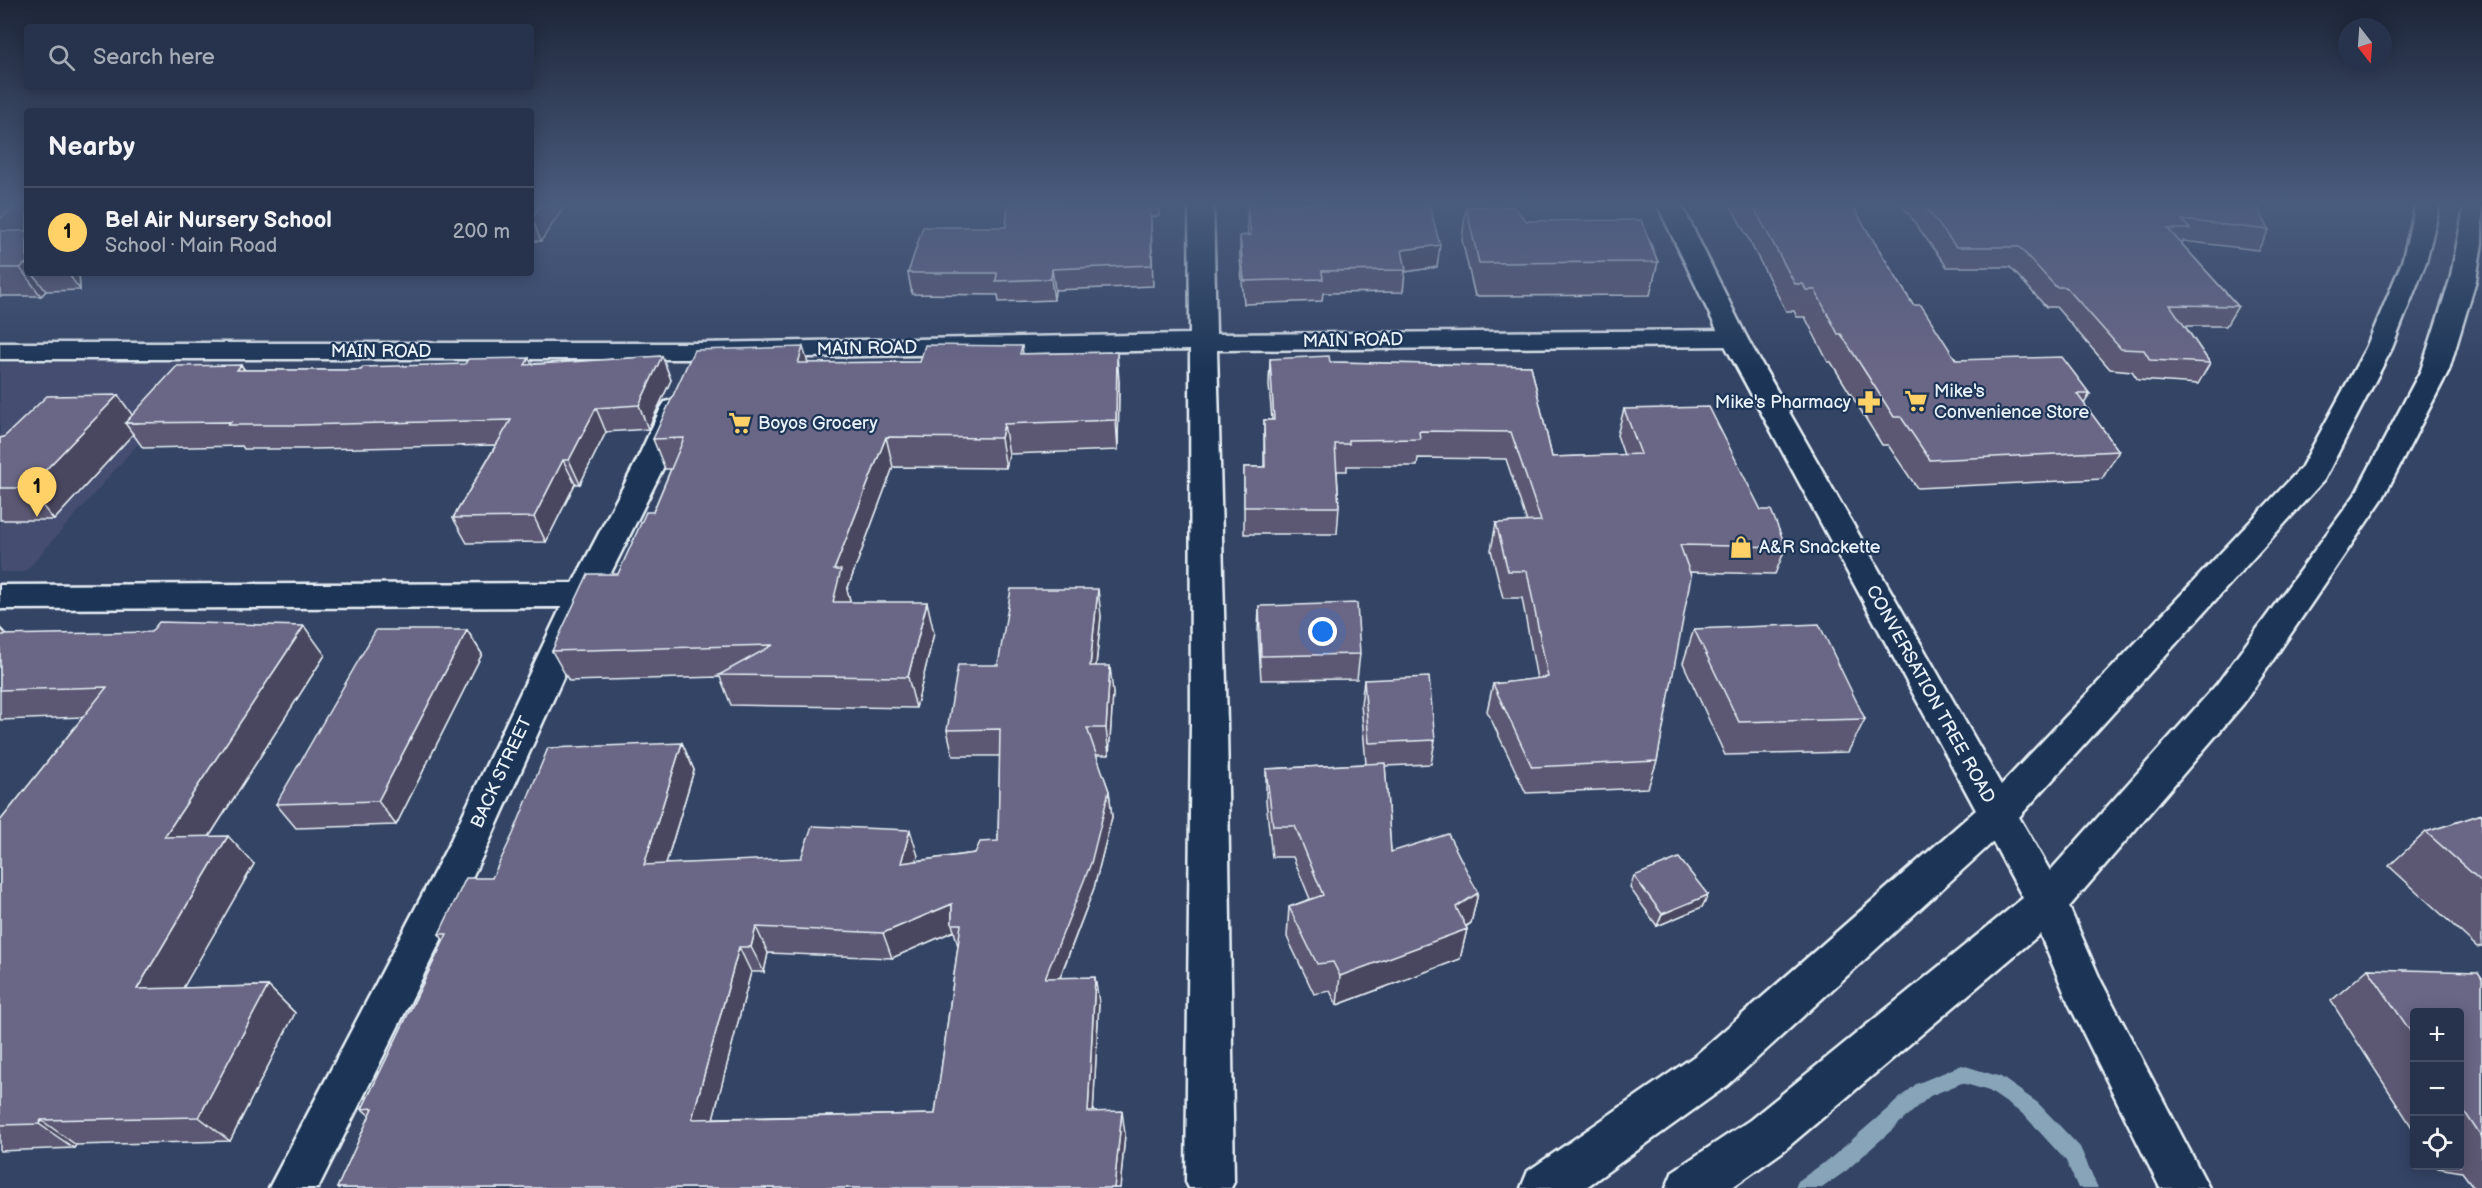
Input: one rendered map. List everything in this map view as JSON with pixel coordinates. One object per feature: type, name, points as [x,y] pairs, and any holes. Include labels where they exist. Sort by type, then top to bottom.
[{"type":"street","points":[[1201,259],[1209,723],[1210,1182]]},
{"type":"street","name":"CONVERSATION TREE ROAD","points":[[1696,259],[1734,338],[2047,903],[2084,990],[2185,1188]]},
{"type":"street","points":[[1545,1188],[1712,1070],[1998,814],[2313,473],[2379,348],[2415,259]]},
{"type":"street","points":[[1690,1188],[1766,1136],[2047,903],[2230,694],[2368,498],[2434,370],[2463,280],[2467,259]]},
{"type":"street","name":"MAIN ROAD","points":[[0,351],[700,351],[1202,342],[1734,338]]},
{"type":"street","name":"BACK STREET","points":[[293,1188],[466,849],[583,595],[650,464],[700,351]]},
{"type":"street","points":[[0,597],[583,595]]},
{"type":"shaded area","points":[[211,361],[25,572],[0,572],[0,363]]},
{"type":"building","points":[[0,259],[24,259],[24,265],[20,268],[0,268]]},
{"type":"building","points":[[912,259],[1152,259],[1152,265],[1052,269],[1051,279],[996,281],[997,273],[908,273]]},
{"type":"building","points":[[1242,259],[1404,259],[1406,270],[1322,271],[1323,279],[1244,281]]},
{"type":"building","points":[[1478,259],[1657,259],[1658,262],[1479,263]]},
{"type":"building","points":[[1782,259],[1885,259],[1913,305],[1921,305],[1956,360],[2062,357],[2090,394],[2077,394],[2119,451],[1930,460],[1901,417],[1894,417],[1841,334],[1838,334],[1815,290],[1806,290],[1803,284],[1795,284]]},
{"type":"building","points":[[2031,259],[2196,259],[2238,306],[2170,305],[2210,363],[2150,360],[2144,350],[2121,349],[2066,287],[2056,287]]},
{"type":"building","points":[[925,345],[1022,346],[1020,354],[1117,352],[1116,420],[1004,424],[1001,438],[886,437],[834,570],[841,570],[833,602],[927,602],[908,677],[719,675],[773,645],[552,651],[588,574],[618,574],[646,512],[653,512],[684,438],[653,439],[694,350],[803,347],[798,363],[920,362]]},
{"type":"building","points":[[662,356],[639,405],[596,408],[569,460],[563,460],[534,517],[453,518],[511,420],[299,425],[228,425],[231,422],[125,423],[177,366],[241,365],[237,370],[361,370],[363,367],[465,364],[468,359],[529,358],[525,365]]},
{"type":"building","points":[[1329,356],[1330,362],[1531,366],[1552,457],[1641,454],[1624,409],[1709,407],[1761,510],[1771,510],[1786,547],[1680,545],[1691,576],[1657,761],[1532,767],[1493,684],[1548,677],[1527,571],[1508,571],[1496,523],[1541,521],[1511,432],[1419,431],[1420,439],[1349,440],[1349,444],[1335,444],[1339,507],[1244,507],[1244,467],[1265,467],[1264,420],[1274,420],[1270,359]]},
{"type":"building","points":[[118,395],[28,488],[0,488],[0,438],[4,437],[47,396]]},
{"type":"building","points":[[1011,589],[1098,589],[1090,666],[1110,666],[1106,728],[1087,728],[1109,791],[1091,863],[1045,978],[1095,977],[1088,1112],[1122,1111],[1114,1188],[337,1188],[373,1108],[362,1109],[447,934],[439,934],[466,878],[492,878],[513,834],[548,748],[682,743],[644,865],[801,858],[812,826],[910,830],[901,863],[975,853],[980,842],[998,841],[1000,729],[947,730],[958,665],[998,665]],"holes":[[[952,904],[952,924],[961,924],[935,1114],[692,1119],[739,947],[751,947],[756,927],[883,933]]]},
{"type":"building","points":[[1357,603],[1360,654],[1261,656],[1259,606]]},
{"type":"building","points":[[159,622],[304,626],[164,837],[228,836],[137,989],[268,986],[199,1117],[41,1120],[39,1124],[0,1125],[0,821],[107,687],[0,690],[0,635],[151,632]]},
{"type":"building","points":[[1819,624],[1865,719],[1739,722],[1694,629]]},
{"type":"building","points":[[376,630],[467,630],[378,801],[276,804]]},
{"type":"building","points":[[1429,677],[1435,740],[1369,743],[1364,680]]},
{"type":"building","points":[[1385,763],[1391,852],[1448,834],[1478,893],[1456,907],[1467,929],[1340,976],[1333,962],[1317,964],[1289,907],[1323,895],[1295,826],[1273,826],[1266,769]]},
{"type":"building","points":[[2482,814],[2482,882],[2426,832]]},
{"type":"building","points":[[1679,858],[1708,895],[1662,914],[1634,876]]},
{"type":"building","points":[[2368,969],[2478,972],[2482,978],[2482,1138],[2464,1111],[2464,1008],[2410,1008],[2410,1031]]},
{"type":"waterway","points":[[1805,1188],[1839,1164],[1923,1090],[1962,1074],[1994,1083],[2031,1109],[2073,1154],[2088,1188]]},
{"type":"place","name":"Mike's Convenience Store","points":[[1916,401]]},
{"type":"place","name":"Mike's Pharmacy","points":[[1869,402]]},
{"type":"place","name":"Boyos Grocery","points":[[740,423]]},
{"type":"place","name":"Bel Air Nursery School","points":[[37,517]]},
{"type":"place","name":"A&R Snackette","points":[[1741,547]]}]
